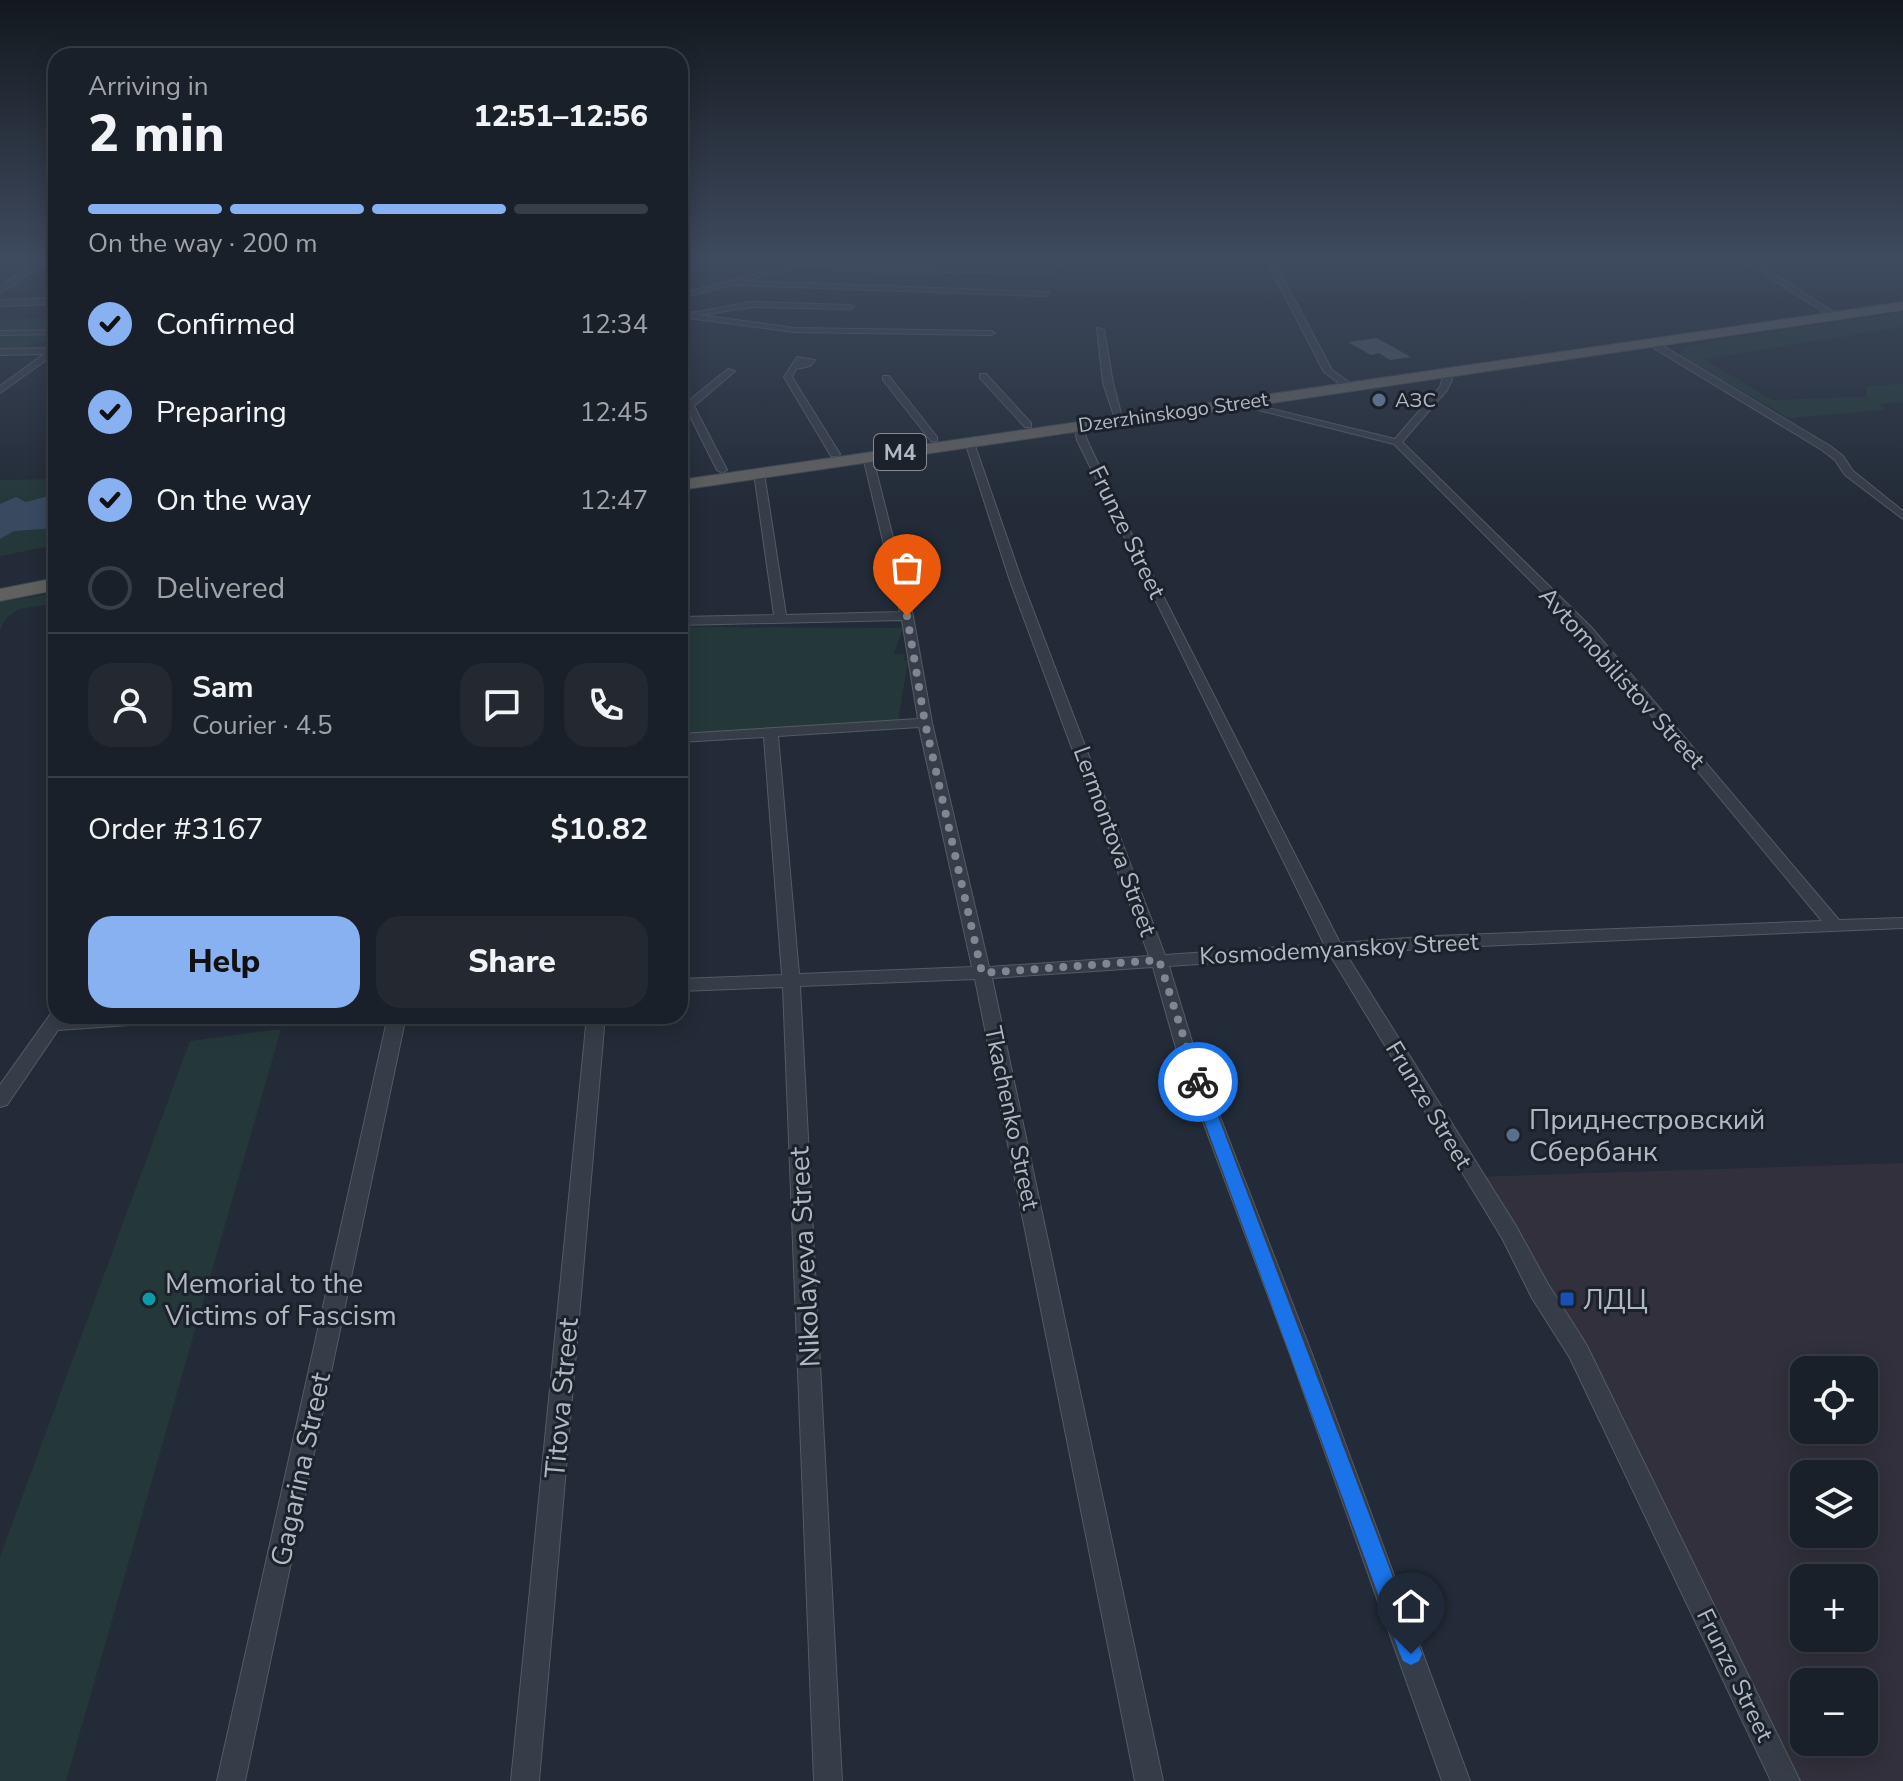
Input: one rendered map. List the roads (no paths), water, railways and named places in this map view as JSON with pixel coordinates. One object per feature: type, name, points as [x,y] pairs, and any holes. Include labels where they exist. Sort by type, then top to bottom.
[{"type":"highway","name":"Dzerzhinskogo Street","points":[[688,484],[1079,425],[1119,415],[1646,339]]},
{"type":"highway","name":"Dzerzhinskogo Street","points":[[688,475],[1028,425],[1235,403],[1342,382],[1448,372],[1668,339]]},
{"type":"highway","points":[[0,595],[48,586]]},
{"type":"street","name":"Dzerzhinskogo Street","points":[[1101,339],[1108,383],[1119,415]]},
{"type":"street","points":[[1311,339],[1328,372],[1342,382]]},
{"type":"street","points":[[1650,342],[1826,448],[1839,458],[1849,473],[1903,516]]},
{"type":"street","points":[[0,352],[48,351]]},
{"type":"street","points":[[0,390],[48,355]]},
{"type":"street","points":[[790,370],[835,454]]},
{"type":"street","points":[[688,403],[731,371]]},
{"type":"street","points":[[1235,403],[1397,442],[1444,388],[1448,372]]},
{"type":"street","points":[[983,376],[1028,425]]},
{"type":"street","points":[[886,378],[934,439]]},
{"type":"street","points":[[688,410],[722,470]]},
{"type":"street","name":"Frunze Street","points":[[1079,425],[1082,440],[1122,525],[1334,948],[1509,1232],[1540,1291],[1578,1351],[1786,1781]]},
{"type":"street","name":"Lermontova Street","points":[[970,442],[1016,581],[1159,960],[1187,1055],[1456,1781]]},
{"type":"street","name":"Avtomobilistov Street","points":[[1397,442],[1587,630],[1835,926]]},
{"type":"street","name":"Tkachenko Street","points":[[868,457],[907,616],[925,723],[982,973],[1149,1781]]},
{"type":"street","points":[[759,473],[781,619]]},
{"type":"street","points":[[688,621],[907,616]]},
{"type":"street","points":[[688,738],[925,723]]},
{"type":"street","name":"Nikolayeva Street","points":[[771,734],[791,979],[828,1781]]},
{"type":"street","name":"Kosmodemyanskoy Street","points":[[688,985],[982,973],[1334,948],[1903,923]]},
{"type":"street","points":[[2,1093],[53,1024]]},
{"type":"street","name":"Gagarina Street","points":[[231,1781],[395,1024]]},
{"type":"street","name":"Titova Street","points":[[525,1781],[595,1024]]},
{"type":"water","points":[[48,496],[48,529],[14,531],[0,539],[0,504],[16,497],[26,502]]},
{"type":"place","name":"АЗС","points":[[1379,400]]},
{"type":"place","name":"Приднестровский Сбербанк","points":[[1513,1135]]},
{"type":"place","name":"Memorial to the Victims of Fascism","points":[[149,1299]]},
{"type":"place","name":"ЛДЦ","points":[[1567,1299]]}]
